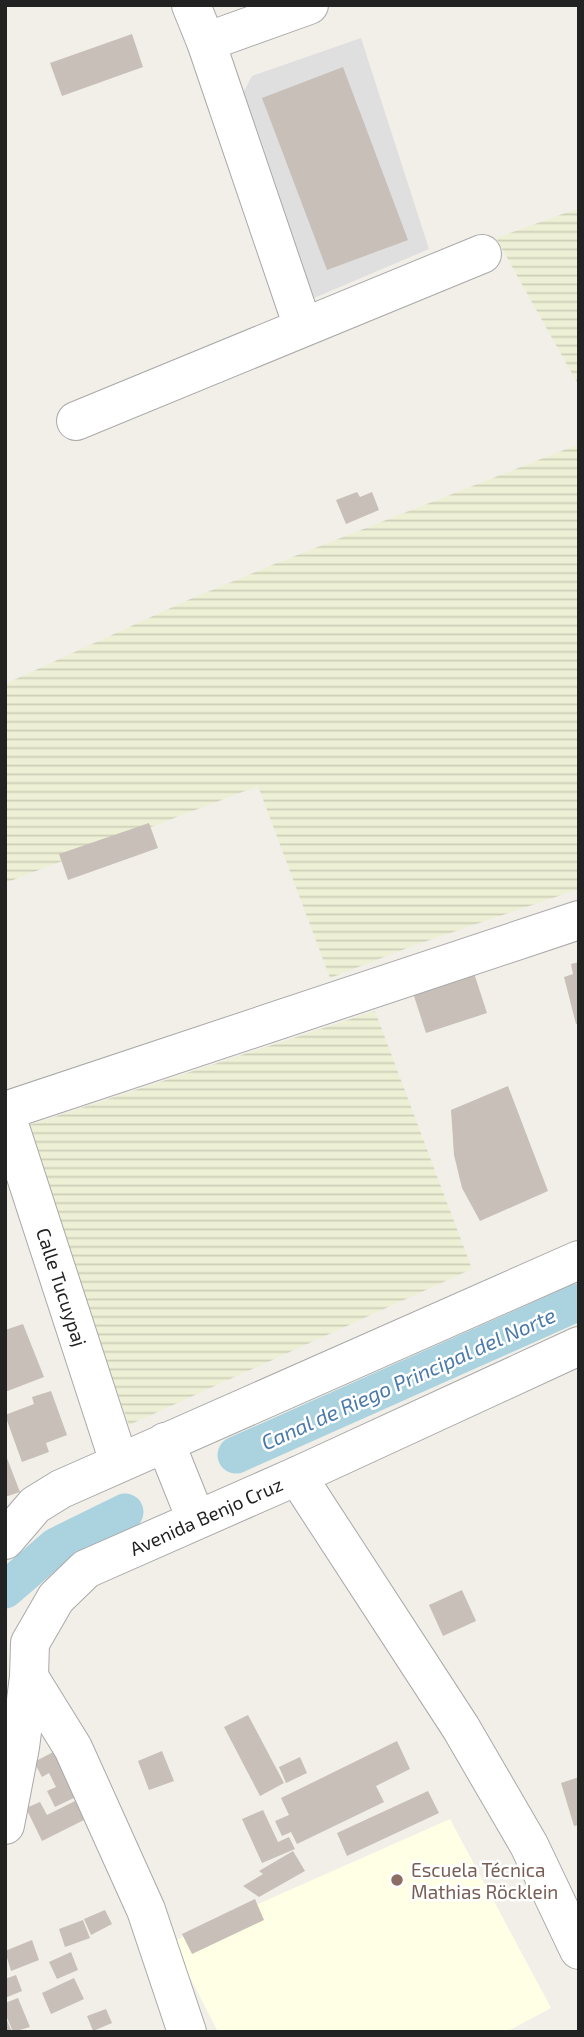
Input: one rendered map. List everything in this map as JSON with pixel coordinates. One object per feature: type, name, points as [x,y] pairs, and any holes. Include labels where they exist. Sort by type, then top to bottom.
[{"type":"street","points":[[191,5],[206,41],[303,327]]},
{"type":"street","points":[[206,41],[309,5]]},
{"type":"street","points":[[76,421],[482,254]]},
{"type":"street","points":[[5,1111],[579,920]]},
{"type":"street","name":"Calle Tucuypaj","points":[[5,1111],[119,1462]]},
{"type":"street","points":[[5,1540],[20,1507],[579,1260]]},
{"type":"street","name":"Avenida Benjo Cruz","points":[[5,1825],[20,1747],[29,1677],[30,1643],[56,1598],[86,1569],[297,1476],[579,1346]]},
{"type":"street","points":[[165,1442],[196,1519]]},
{"type":"street","points":[[297,1476],[461,1728],[529,1845],[579,1950]]},
{"type":"street","points":[[29,1677],[73,1748],[146,1910],[187,2032]]},
{"type":"shaded area","points":[[361,38],[429,249],[314,298],[236,106],[252,76]]},
{"type":"shaded area","points":[[579,208],[579,386],[496,238]]},
{"type":"shaded area","points":[[579,444],[579,889],[415,945],[330,978],[258,786],[5,883],[5,684],[188,600]]},
{"type":"shaded area","points":[[375,1011],[472,1269],[129,1425],[23,1127]]},
{"type":"shaded area","name":"Escuela Técnica Mathias Röcklein","points":[[450,1819],[551,2008],[506,2032],[218,2032],[172,1942]]},
{"type":"building","points":[[132,34],[143,67],[62,96],[50,63]]},
{"type":"building","points":[[343,67],[408,240],[327,270],[262,98]]},
{"type":"building","points":[[357,492],[360,497],[372,492],[379,510],[346,524],[336,500]]},
{"type":"building","points":[[149,823],[158,848],[68,880],[59,854]]},
{"type":"building","points":[[579,962],[579,1023],[576,1024],[564,977],[573,974],[571,964]]},
{"type":"building","points":[[473,970],[487,1013],[426,1033],[412,990]]},
{"type":"building","points":[[508,1086],[548,1191],[480,1221],[462,1188],[454,1155],[451,1110]]},
{"type":"building","points":[[23,1324],[44,1377],[5,1392],[5,1330]]},
{"type":"building","points":[[51,1391],[67,1435],[46,1443],[49,1452],[22,1462],[5,1415],[34,1404],[32,1397]]},
{"type":"building","points":[[5,1453],[20,1492],[5,1497]]},
{"type":"building","points":[[462,1590],[476,1621],[443,1636],[429,1605]]},
{"type":"building","points":[[248,1715],[284,1783],[260,1796],[224,1727]]},
{"type":"building","points":[[397,1741],[410,1769],[376,1786],[384,1802],[297,1844],[291,1832],[282,1836],[275,1821],[289,1815],[281,1798]]},
{"type":"building","points":[[57,1750],[80,1795],[55,1807],[47,1791],[56,1787],[49,1773],[42,1777],[34,1762]]},
{"type":"building","points":[[162,1751],[174,1781],[149,1790],[138,1761]]},
{"type":"building","points":[[300,1757],[307,1773],[286,1783],[279,1767]]},
{"type":"building","points":[[579,1777],[579,1825],[574,1826],[561,1783]]},
{"type":"building","points":[[428,1791],[439,1813],[347,1856],[337,1833]]},
{"type":"building","points":[[81,1798],[90,1817],[42,1841],[26,1808],[40,1802],[47,1815]]},
{"type":"building","points":[[263,1810],[278,1842],[289,1837],[295,1849],[262,1863],[242,1819]]},
{"type":"building","points":[[293,1851],[305,1871],[259,1897],[243,1886],[263,1874],[259,1871]]},
{"type":"building","points":[[255,1899],[264,1920],[192,1954],[182,1934]]},
{"type":"building","points":[[105,1910],[112,1924],[91,1935],[84,1919]]},
{"type":"building","points":[[83,1920],[90,1938],[65,1947],[59,1929]]},
{"type":"building","points":[[32,1940],[39,1960],[11,1971],[5,1951]]},
{"type":"building","points":[[71,1952],[78,1970],[57,1979],[49,1962]]},
{"type":"building","points":[[16,1975],[22,1991],[5,1998],[5,1979]]},
{"type":"building","points":[[74,1978],[84,1999],[51,2014],[42,1993]]},
{"type":"building","points":[[18,1998],[30,2027],[13,2032],[5,2013],[5,2003]]},
{"type":"building","points":[[106,2009],[112,2023],[93,2031],[87,2016]]},
{"type":"building","points":[[5,2016],[12,2032],[5,2032]]},
{"type":"waterway","name":"Canal de Riego Principal del Norte","points":[[236,1455],[579,1302]]},
{"type":"waterway","name":"Canal de Riego Principal del Norte","points":[[5,1590],[56,1546],[125,1512]]},
{"type":"place","name":"Escuela Técnica Mathias Röcklein","points":[[397,1880]]}]
